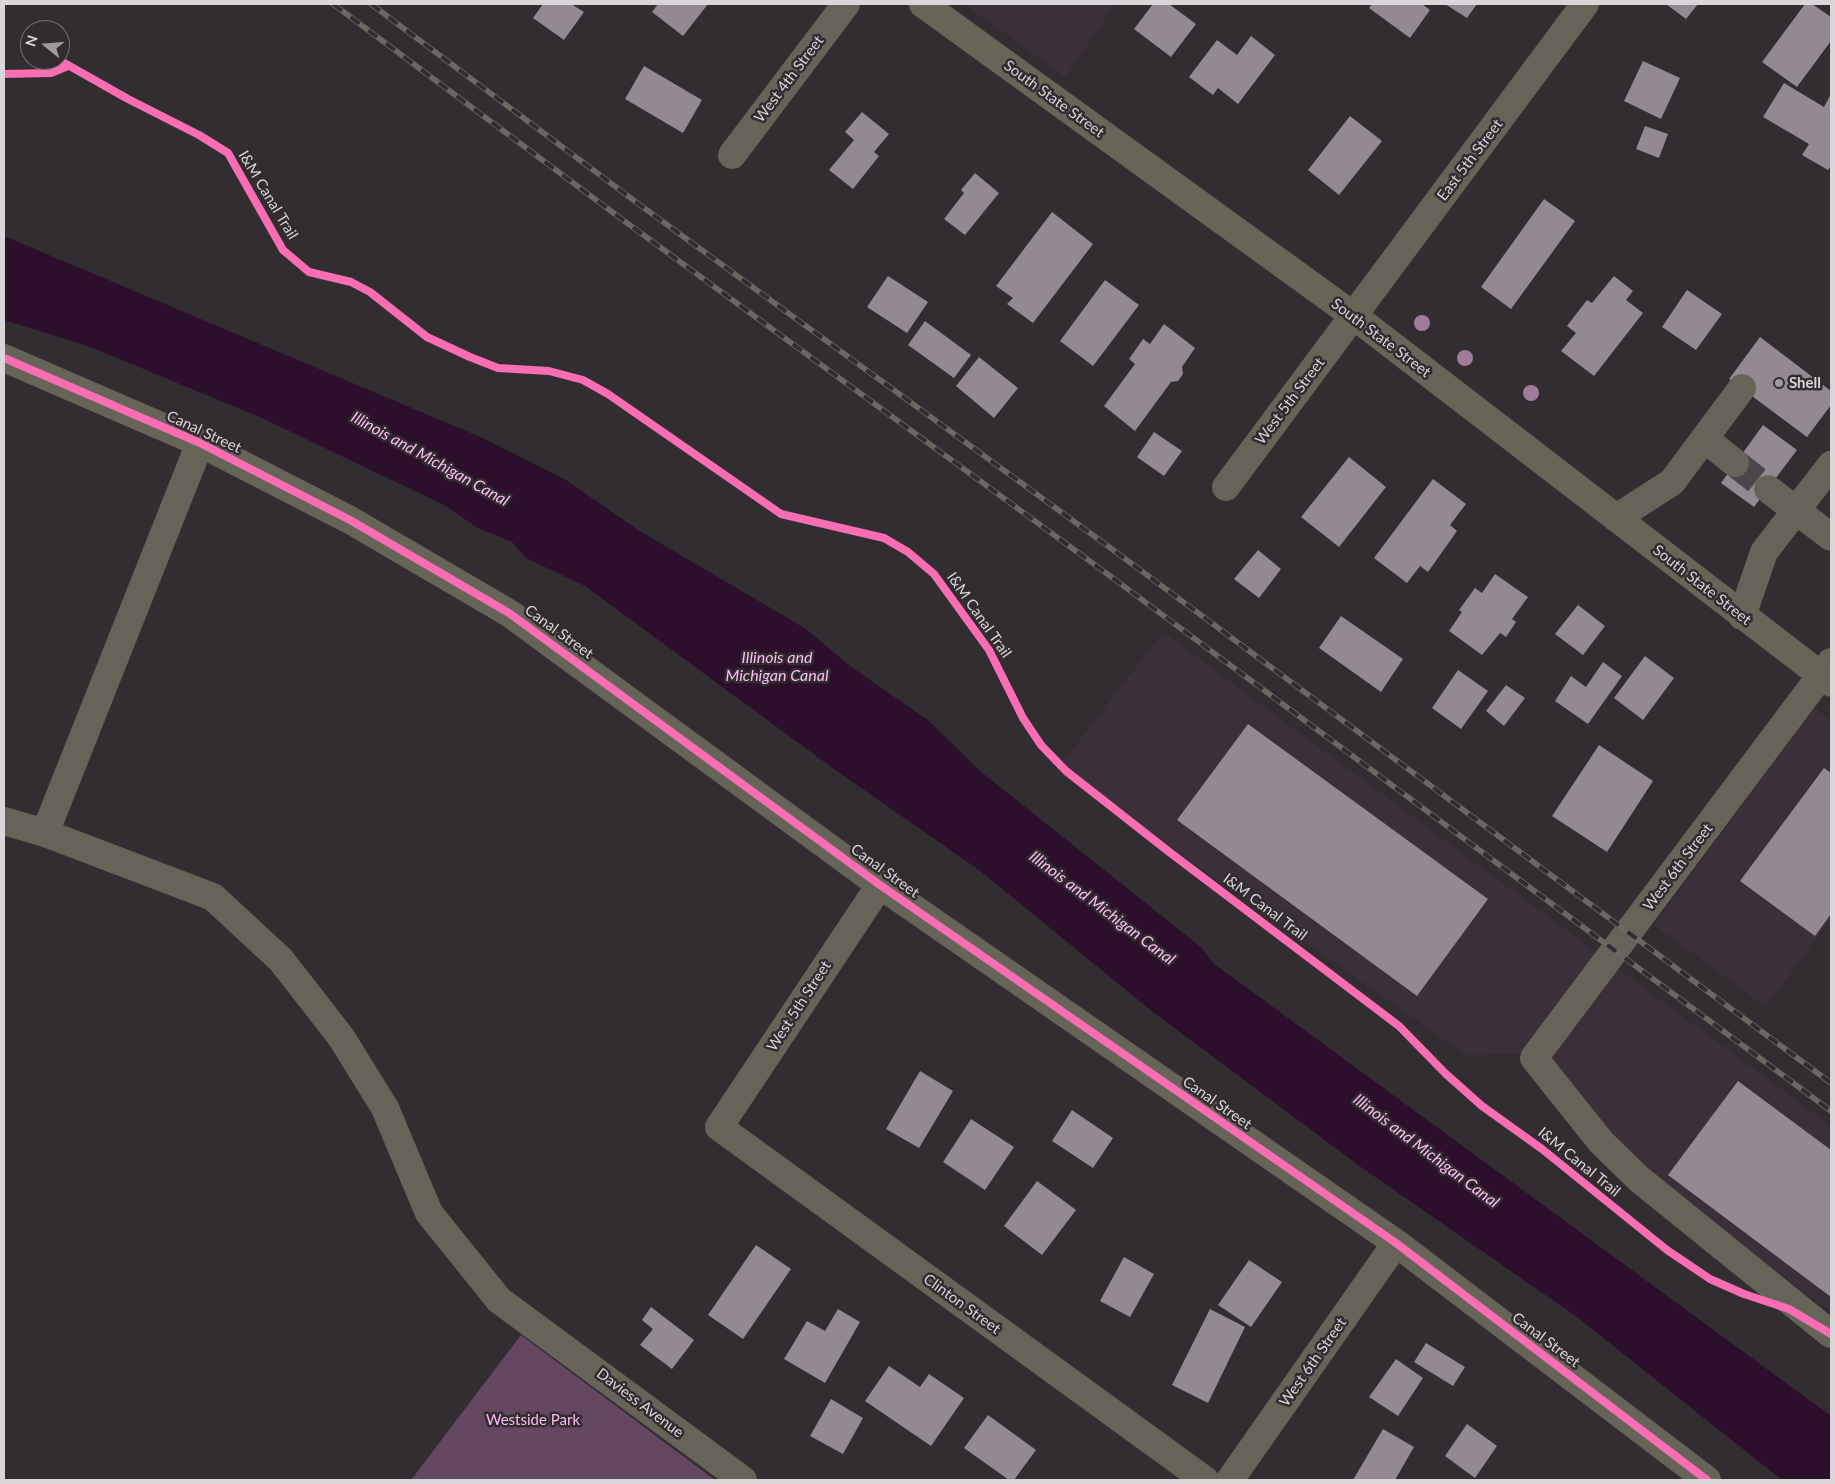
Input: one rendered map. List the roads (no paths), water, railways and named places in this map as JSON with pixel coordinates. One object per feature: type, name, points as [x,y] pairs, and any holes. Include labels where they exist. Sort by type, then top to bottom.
[{"type":"main road","name":"South State Street","points":[[923,4],[1354,316],[1742,616],[1828,674]]},
{"type":"street","name":"West 4th Street","points":[[732,155],[846,4]]},
{"type":"street","name":"East 5th Street","points":[[1354,316],[1585,4]]},
{"type":"street","name":"West 5th Street","points":[[1226,487],[1354,316]]},
{"type":"street","name":"Canal Street","points":[[4,358],[200,444],[350,520],[509,612],[880,885],[1396,1243],[1707,1480]]},
{"type":"street","points":[[1616,518],[1672,482],[1742,388]]},
{"type":"street","points":[[1704,439],[1735,464]]},
{"type":"street","points":[[45,833],[200,444]]},
{"type":"street","points":[[1742,616],[1764,552],[1831,465]]},
{"type":"street","points":[[1768,489],[1831,536]]},
{"type":"street","name":"West 6th Street","points":[[1828,674],[1780,733],[1534,1058],[1602,1142],[1639,1179],[1831,1334]]},
{"type":"street","name":"Daviess Avenue","points":[[4,821],[45,833],[213,897],[281,960],[341,1037],[385,1108],[429,1213],[499,1300],[743,1480]]},
{"type":"street","name":"West 5th Street","points":[[719,1128],[880,885]]},
{"type":"street","name":"Clinton Street","points":[[719,1128],[1205,1480]]},
{"type":"street","name":"West 6th Street","points":[[1230,1480],[1396,1243]]},
{"type":"water","name":"Illinois and Michigan Canal","points":[[4,236],[485,439],[566,480],[638,530],[806,629],[850,666],[929,721],[980,771],[1202,948],[1213,963],[1831,1416],[1831,1480],[1782,1480],[1577,1317],[1361,1167],[1153,1012],[979,870],[834,769],[585,586],[526,558],[512,542],[478,528],[444,505],[262,418],[88,346],[4,320]]},
{"type":"tunnel","points":[[1735,463],[1768,489]]},
{"type":"railway","points":[[333,4],[627,223],[1102,570],[1831,1111]]},
{"type":"railway","points":[[371,4],[640,205],[1116,552],[1831,1083]]},
{"type":"place","name":"Shell","points":[[1779,383]]},
{"type":"park label","name":"Westside Park","points":[[533,1420]]}]
